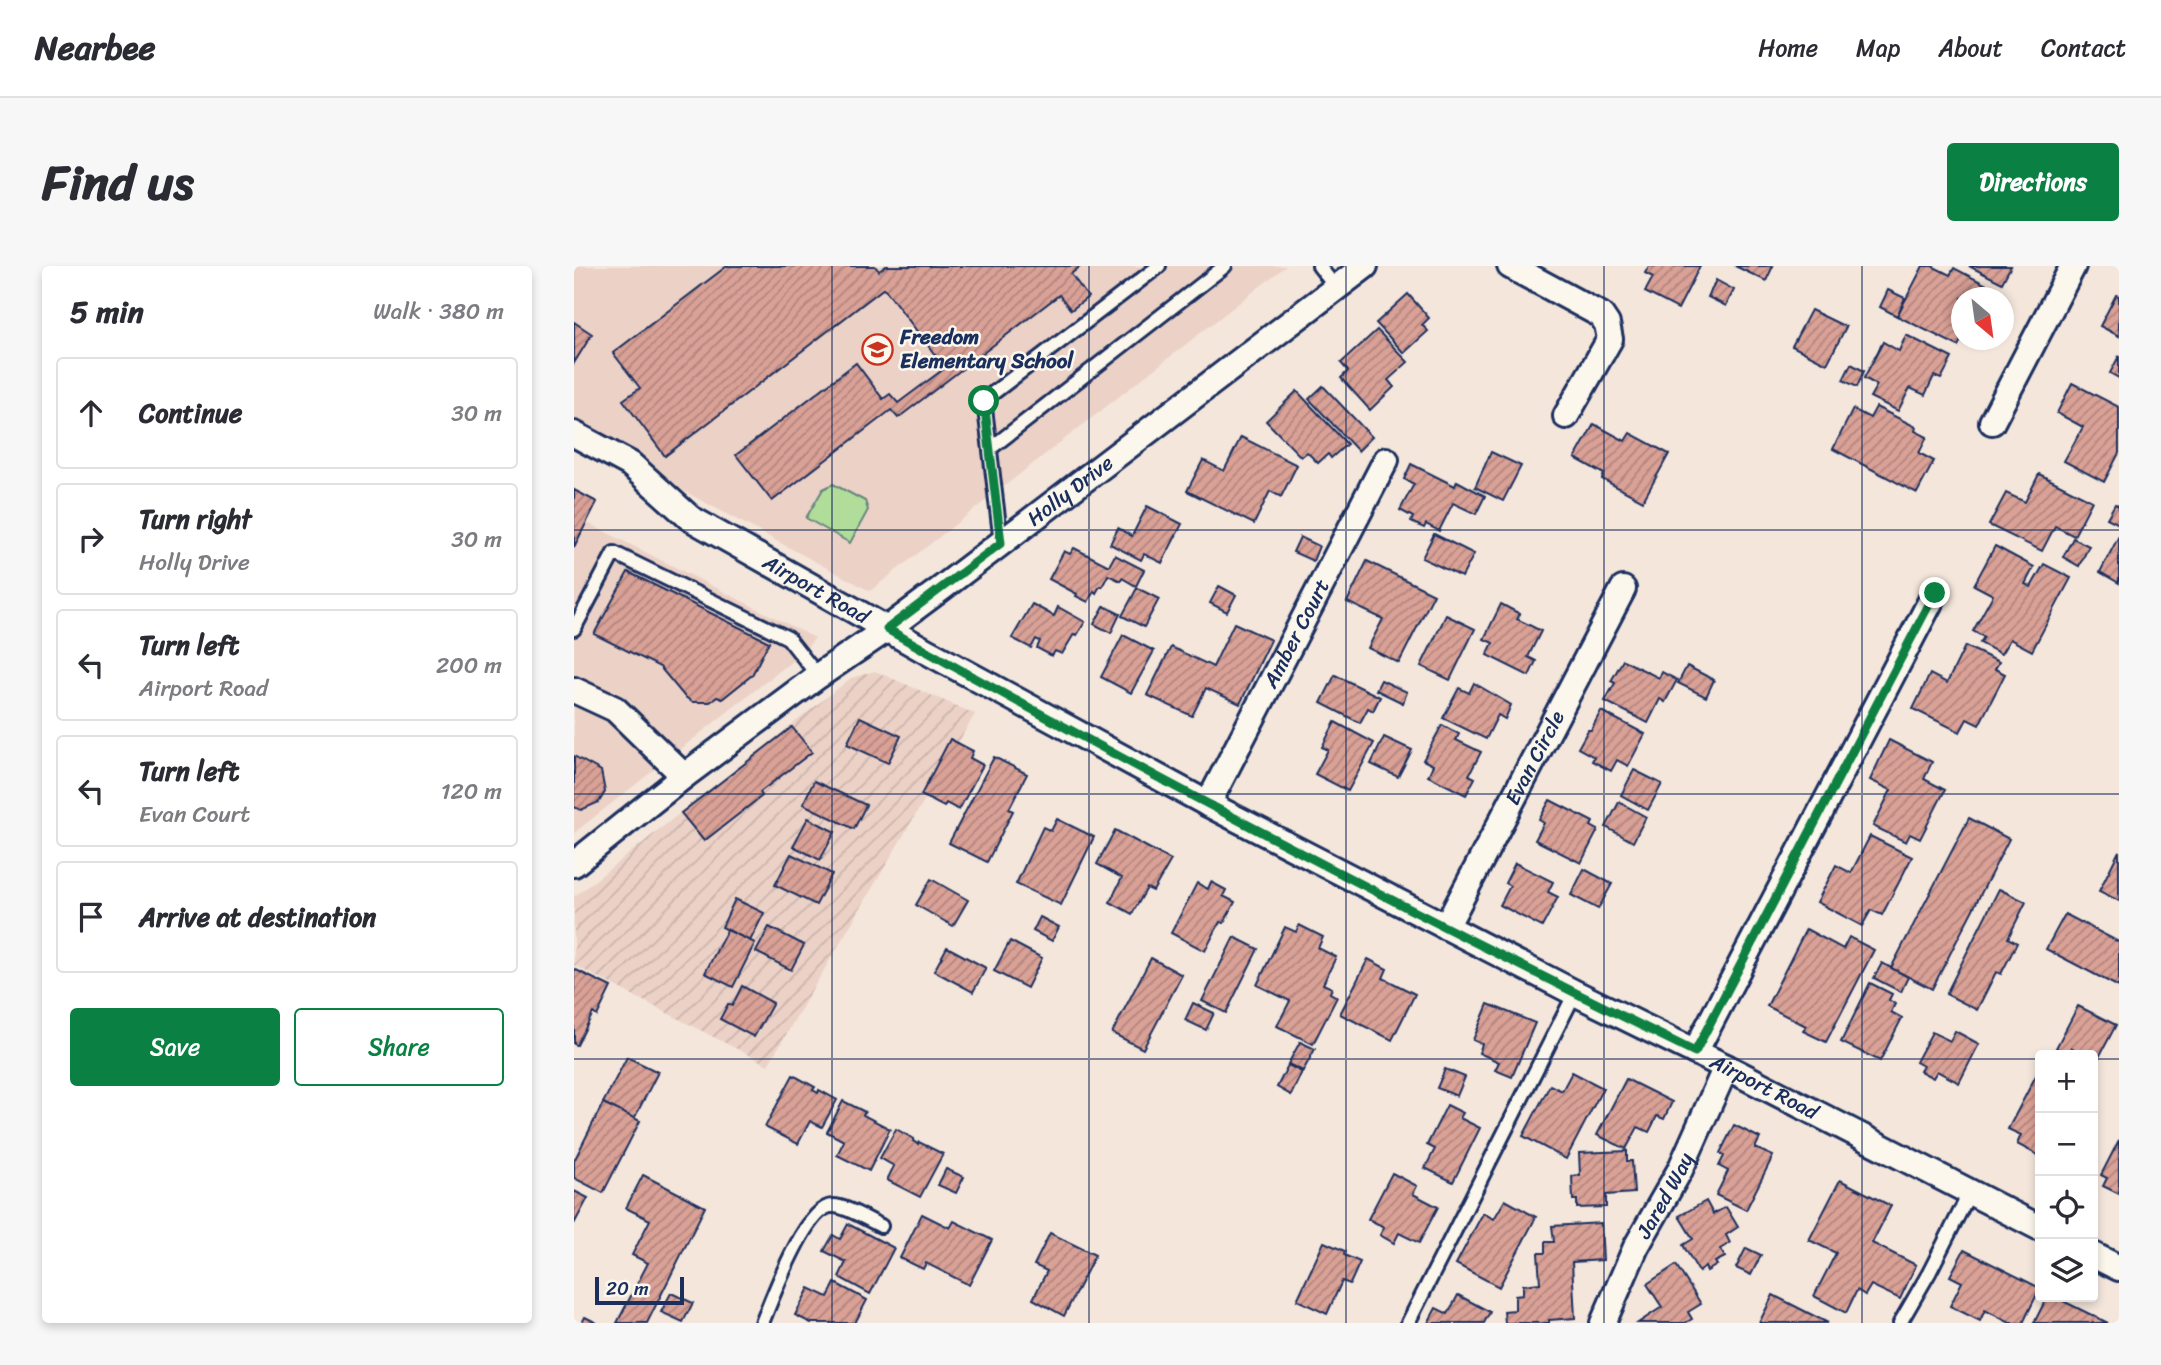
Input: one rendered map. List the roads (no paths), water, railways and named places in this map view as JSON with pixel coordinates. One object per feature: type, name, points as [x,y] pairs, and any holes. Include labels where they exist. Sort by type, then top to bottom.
[{"type":"street","name":"Holly Drive","points":[[574,864],[684,776],[818,676],[887,629],[1365,266]]},
{"type":"street","points":[[1510,266],[1601,315],[1607,324],[1610,340],[1566,416]]},
{"type":"street","points":[[1992,422],[2073,266]]},
{"type":"street","name":"Airport Road","points":[[574,434],[630,464],[690,518],[1208,804],[2035,1225]]},
{"type":"street","name":"Amber Court","points":[[1208,804],[1386,460]]},
{"type":"street","name":"Evan Circle","points":[[1446,927],[1623,589]]},
{"type":"street","points":[[1695,1052],[1935,593]]},
{"type":"street","points":[[574,690],[615,709],[684,776]]},
{"type":"street","name":"Jared Way","points":[[1603,1323],[1636,1247],[1680,1170],[1726,1067]]},
{"type":"street","points":[[2098,1258],[2119,1268]]},
{"type":"lane","points":[[1001,543],[984,401],[1159,266]]},
{"type":"lane","points":[[991,449],[1225,266]]},
{"type":"lane","points":[[1319,266],[1336,288]]},
{"type":"lane","points":[[574,629],[614,553],[788,638],[818,676]]},
{"type":"lane","points":[[1408,1323],[1575,993]]},
{"type":"lane","points":[[1900,1323],[1970,1192]]},
{"type":"lane","points":[[762,1323],[805,1227],[822,1208],[839,1206],[881,1226]]},
{"type":"place","name":"Freedom Elementary School","points":[[877,349]]}]
